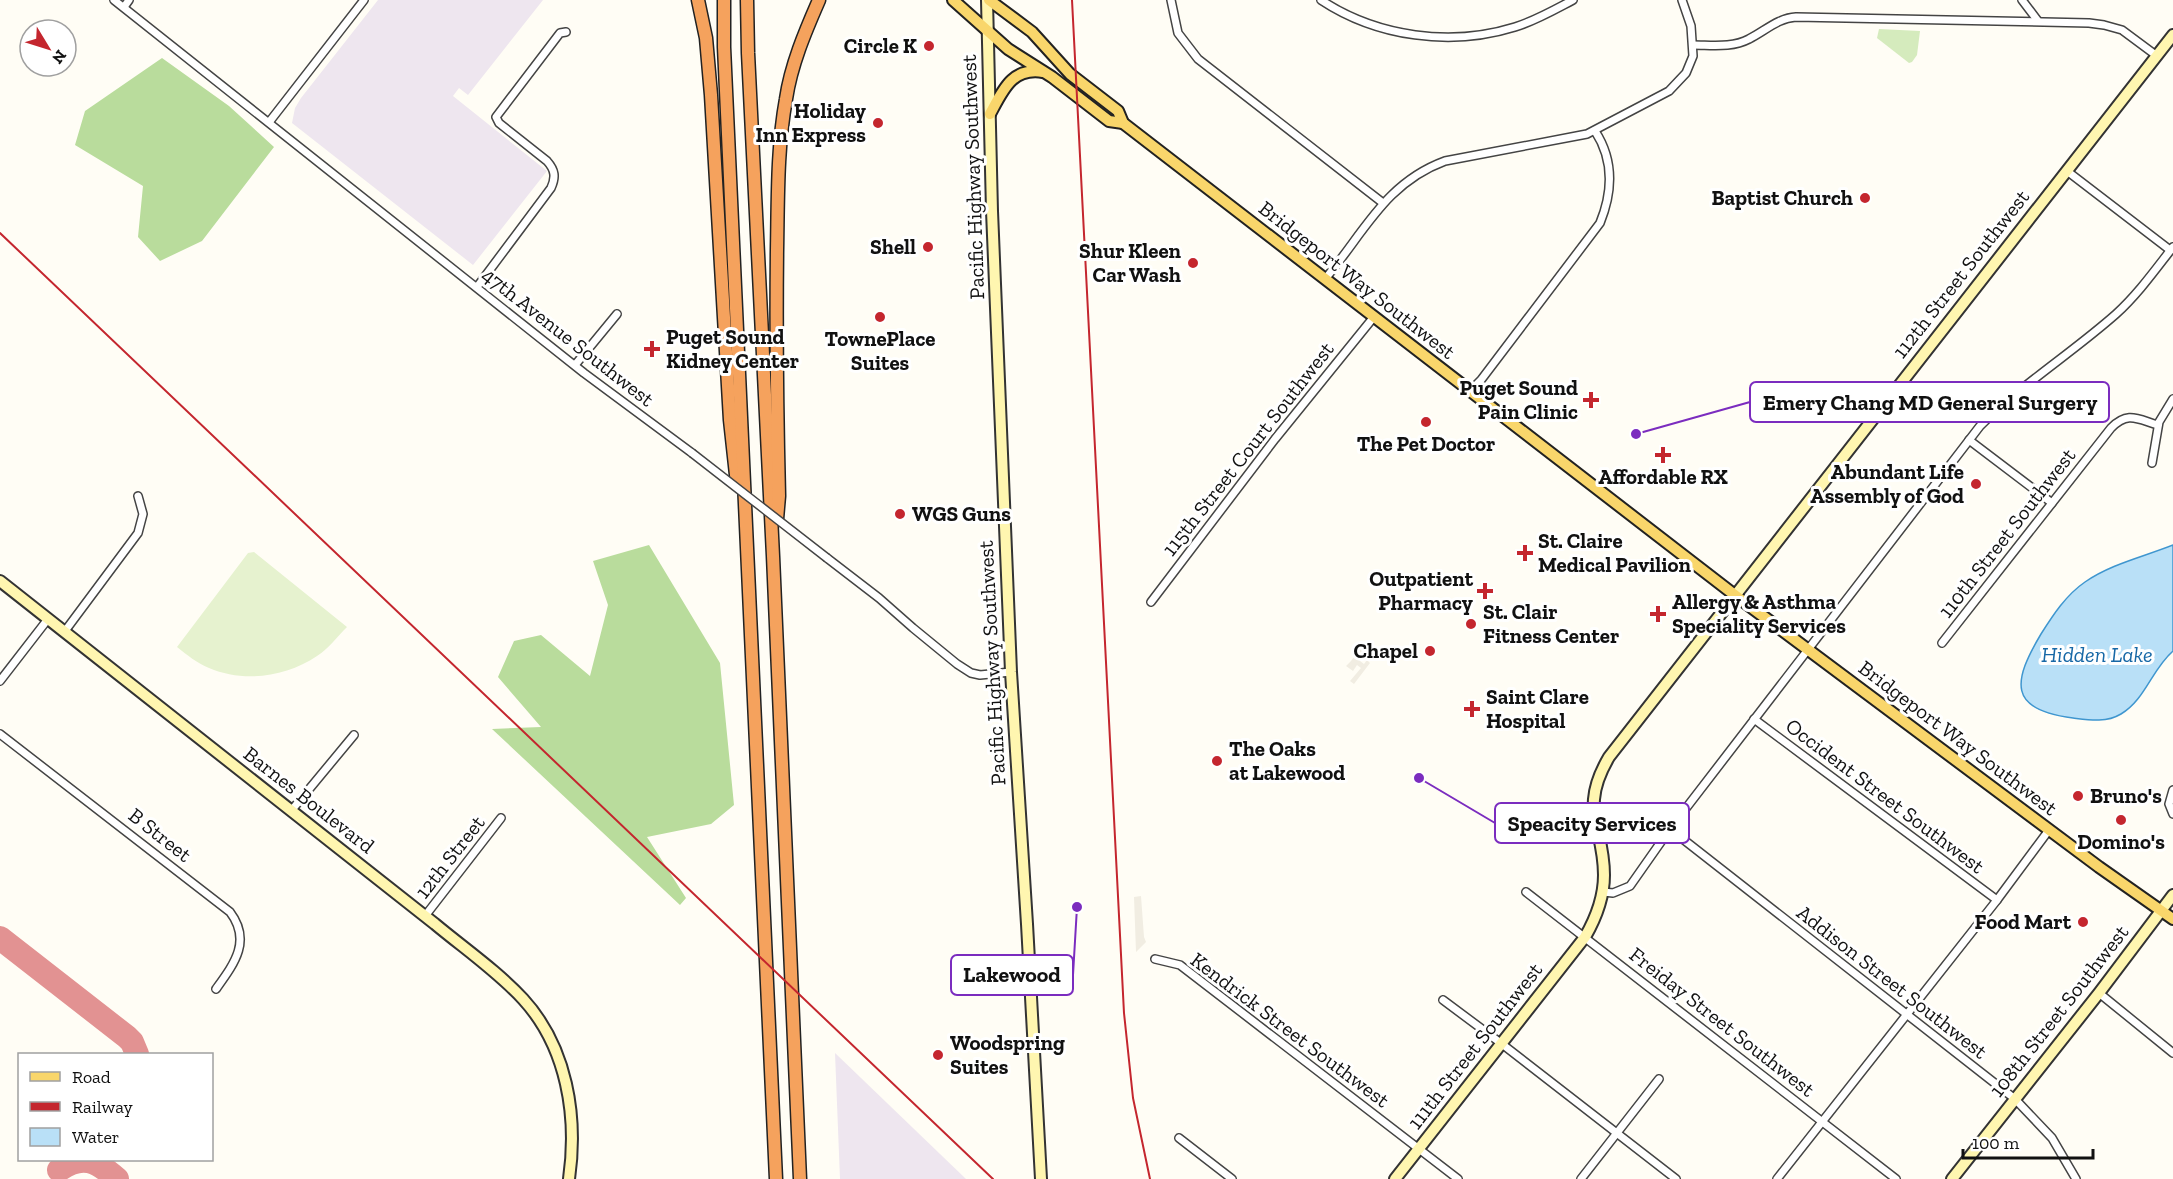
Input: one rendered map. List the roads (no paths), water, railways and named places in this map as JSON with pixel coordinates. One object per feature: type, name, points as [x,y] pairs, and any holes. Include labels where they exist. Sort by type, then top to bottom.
[{"type":"highway","points":[[698,0],[706,38],[711,95],[734,464],[747,541]]},
{"type":"highway","points":[[724,0],[776,1179]]},
{"type":"highway","points":[[747,0],[747,53],[773,556],[800,1179]]},
{"type":"highway","points":[[773,556],[779,496],[777,313],[782,129],[786,98],[796,58],[819,0]]},
{"type":"main road","name":"Bridgeport Way Southwest","points":[[953,0],[1008,49],[1109,121],[1123,123]]},
{"type":"main road","name":"Bridgeport Way Southwest","points":[[988,0],[1032,32],[1070,74],[1118,111],[1123,123],[1373,318],[1736,596],[2049,830],[2173,919]]},
{"type":"main road","points":[[990,114],[1007,85],[1016,76],[1027,71],[1043,72]]},
{"type":"street","name":"47th Avenue Southwest","points":[[114,0],[215,81],[270,121],[575,365],[879,598],[957,664],[971,673],[980,675],[1011,672]]},
{"type":"street","points":[[124,8],[129,0]]},
{"type":"street","points":[[270,121],[364,0]]},
{"type":"street","name":"Pacific Highway Southwest","points":[[988,0],[987,32],[1011,672],[1041,1179]]},
{"type":"street","points":[[1171,0],[1178,33],[1204,65],[1383,203]]},
{"type":"street","points":[[1321,0],[1380,28],[1445,37],[1468,36],[1514,27],[1573,0]]},
{"type":"street","points":[[1324,279],[1383,203],[1410,178],[1430,166],[1445,161],[1576,137],[1595,131],[1669,91],[1690,66],[1693,56],[1691,26],[1682,0]]},
{"type":"street","points":[[2022,0],[2038,21]]},
{"type":"street","points":[[1693,45],[1738,43],[1780,20],[1796,17],[2038,21],[2089,23],[2114,27],[2130,35],[2157,56]]},
{"type":"street","points":[[477,287],[551,188],[555,175],[546,161],[496,120],[499,111],[560,33],[566,32]]},
{"type":"street","name":"112th Street Southwest","points":[[1585,937],[1596,916],[1603,892],[1604,867],[1594,811],[1594,790],[1596,781],[1609,758],[2173,35]]},
{"type":"street","points":[[1470,392],[1600,223],[1608,202],[1611,180],[1605,150],[1595,131]]},
{"type":"street","points":[[1603,892],[1613,893],[1630,886],[1670,828],[1969,440],[1997,409],[2116,314],[2139,290],[2172,248],[2067,171]]},
{"type":"street","points":[[575,365],[617,314]]},
{"type":"street","name":"115th Street Court Southwest","points":[[1151,602],[1275,439],[1373,318]]},
{"type":"street","points":[[2152,463],[2158,425],[2173,399]]},
{"type":"street","name":"110th Street Southwest","points":[[1942,644],[2111,428],[2121,419],[2132,417],[2158,425]]},
{"type":"street","points":[[1969,440],[2052,503]]},
{"type":"street","points":[[65,632],[138,534],[143,519],[143,509],[138,496]]},
{"type":"street","name":"Barnes Boulevard","points":[[0,581],[425,916],[524,1000],[541,1024],[565,1076],[572,1120],[573,1149],[569,1179]]},
{"type":"street","points":[[0,681],[48,619]]},
{"type":"street","name":"Occident Street Southwest","points":[[1754,719],[1997,900]]},
{"type":"street","name":"B Street","points":[[0,734],[230,912],[239,930],[239,950],[237,959],[216,988]]},
{"type":"street","points":[[291,811],[354,735]]},
{"type":"street","points":[[2173,790],[2169,804],[2173,814]]},
{"type":"street","name":"12th Street","points":[[425,916],[501,818]]},
{"type":"street","name":"Addison Street Southwest","points":[[1670,828],[2015,1099],[2052,1138],[2076,1179]]},
{"type":"street","points":[[1777,1179],[1997,900],[2049,830]]},
{"type":"street","name":"Freiday Street Southwest","points":[[1526,892],[1823,1120],[1896,1179]]},
{"type":"street","name":"108th Street Southwest","points":[[1952,1179],[2173,895]]},
{"type":"street","name":"111th Street Southwest","points":[[1395,1179],[1585,937]]},
{"type":"street","name":"Kendrick Street Southwest","points":[[1155,959],[1180,964],[1458,1179]]},
{"type":"street","points":[[2099,993],[2173,1053]]},
{"type":"street","points":[[1443,1000],[1676,1179]]},
{"type":"street","points":[[1581,1179],[1659,1079]]},
{"type":"street","points":[[1179,1138],[1232,1179]]},
{"type":"water","name":"Hidden Lake","points":[[2173,545],[2173,651],[2159,666],[2136,701],[2115,717],[2097,720],[2052,714],[2036,708],[2026,700],[2022,691],[2021,679],[2025,666],[2041,634],[2066,599],[2078,587],[2106,570]]},
{"type":"railway","points":[[1072,0],[1124,1013],[1133,1098],[1150,1179]]},
{"type":"railway","points":[[0,233],[993,1179]]},
{"type":"place","name":"Circle K","points":[[929,46]]},
{"type":"place","name":"Holiday Inn Express","points":[[878,123]]},
{"type":"place","name":"Baptist Church","points":[[1865,198]]},
{"type":"place","name":"Shell","points":[[928,247]]},
{"type":"place","name":"Shur Kleen Car Wash","points":[[1193,263]]},
{"type":"place","name":"TownePlace Suites","points":[[880,317]]},
{"type":"place","name":"Puget Sound Kidney Center","points":[[652,349]]},
{"type":"place","name":"Puget Sound Pain Clinic","points":[[1591,400]]},
{"type":"place","name":"The Pet Doctor","points":[[1426,422]]},
{"type":"place","name":"Emery Chang MD General Surgery","points":[[1636,434]]},
{"type":"place","name":"Affordable RX","points":[[1663,455]]},
{"type":"place","name":"Abundant Life Assembly of God","points":[[1976,484]]},
{"type":"place","name":"WGS Guns","points":[[900,514]]},
{"type":"place","name":"St. Claire Medical Pavilion","points":[[1525,553]]},
{"type":"place","name":"Outpatient Pharmacy","points":[[1485,591]]},
{"type":"place","name":"Allergy & Asthma Speciality Services","points":[[1658,614]]},
{"type":"place","name":"St. Clair Fitness Center","points":[[1471,624]]},
{"type":"place","name":"Chapel","points":[[1430,651]]},
{"type":"place","name":"Saint Clare Hospital","points":[[1472,709]]},
{"type":"place","name":"The Oaks at Lakewood","points":[[1217,761]]},
{"type":"place","name":"Speacity Services","points":[[1419,778]]},
{"type":"place","name":"Bruno's","points":[[2078,796]]},
{"type":"place","name":"Domino's","points":[[2121,820]]},
{"type":"place","name":"Lakewood","points":[[1077,907]]},
{"type":"place","name":"Food Mart","points":[[2083,922]]},
{"type":"place","name":"Woodspring Suites","points":[[938,1055]]}]
